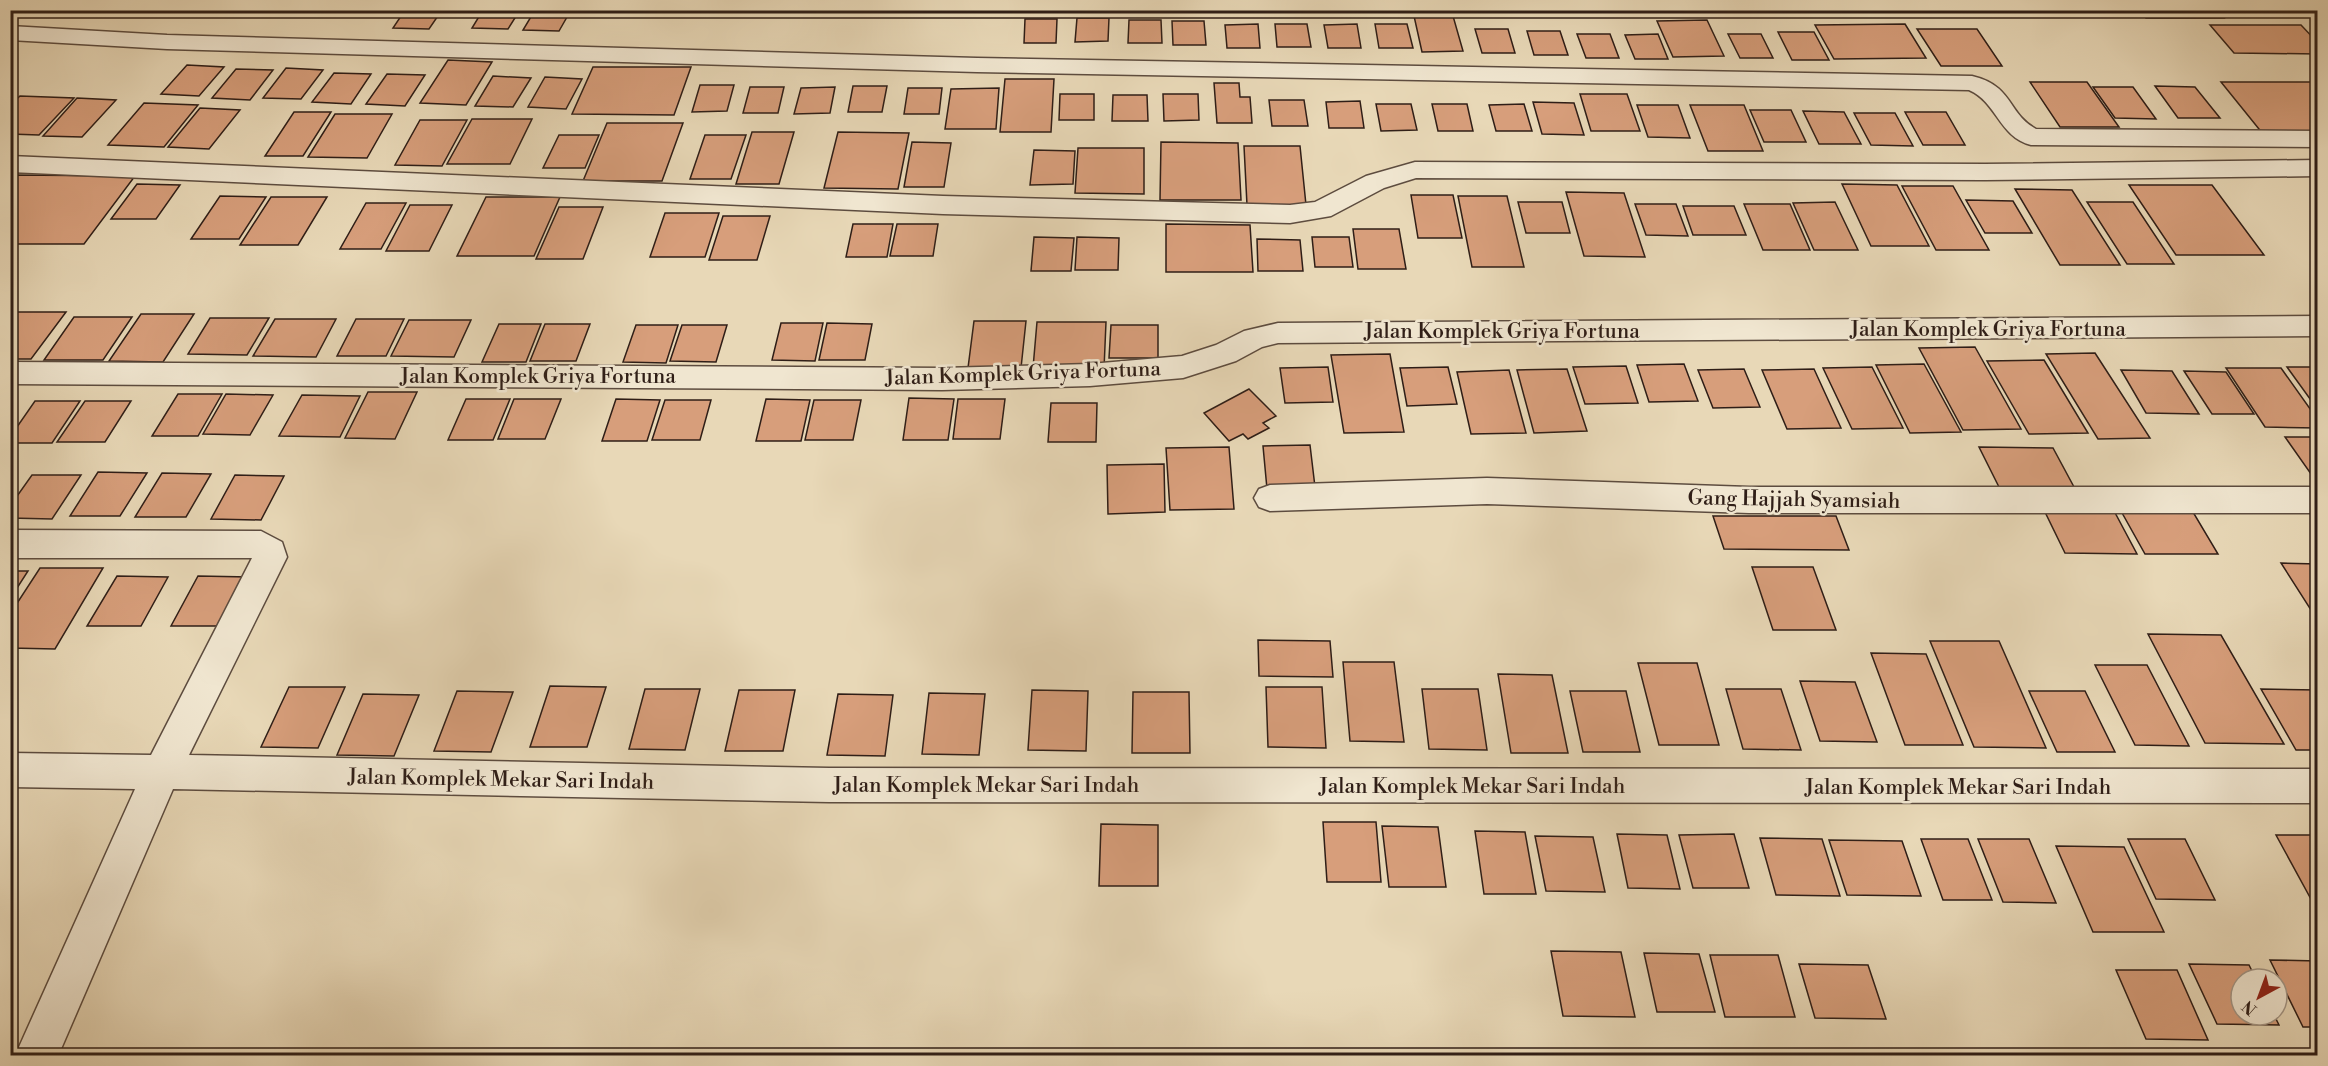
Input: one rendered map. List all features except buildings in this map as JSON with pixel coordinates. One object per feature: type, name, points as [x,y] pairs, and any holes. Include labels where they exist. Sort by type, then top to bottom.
[{"type":"street","points":[[10,33],[167,42],[976,65],[1972,83],[1987,87],[2018,132],[2031,137],[2318,139]]},
{"type":"street","points":[[10,164],[931,205],[1290,214],[1322,210],[1375,182],[1414,170],[1985,172],[2318,168]]},
{"type":"street","name":"Jalan Komplek Griya Fortuna","points":[[10,373],[942,379],[1090,375],[1173,368],[1203,362],[1254,338],[1278,333],[2318,326]]},
{"type":"street","name":"Gang Hajjah Syamsiah","points":[[1270,498],[1487,491],[1761,500],[2318,500]]},
{"type":"street","points":[[10,544],[261,545],[270,552],[162,772],[36,1056]]},
{"type":"street","name":"Jalan Komplek Mekar Sari Indah","points":[[10,770],[829,785],[2318,786]]}]
